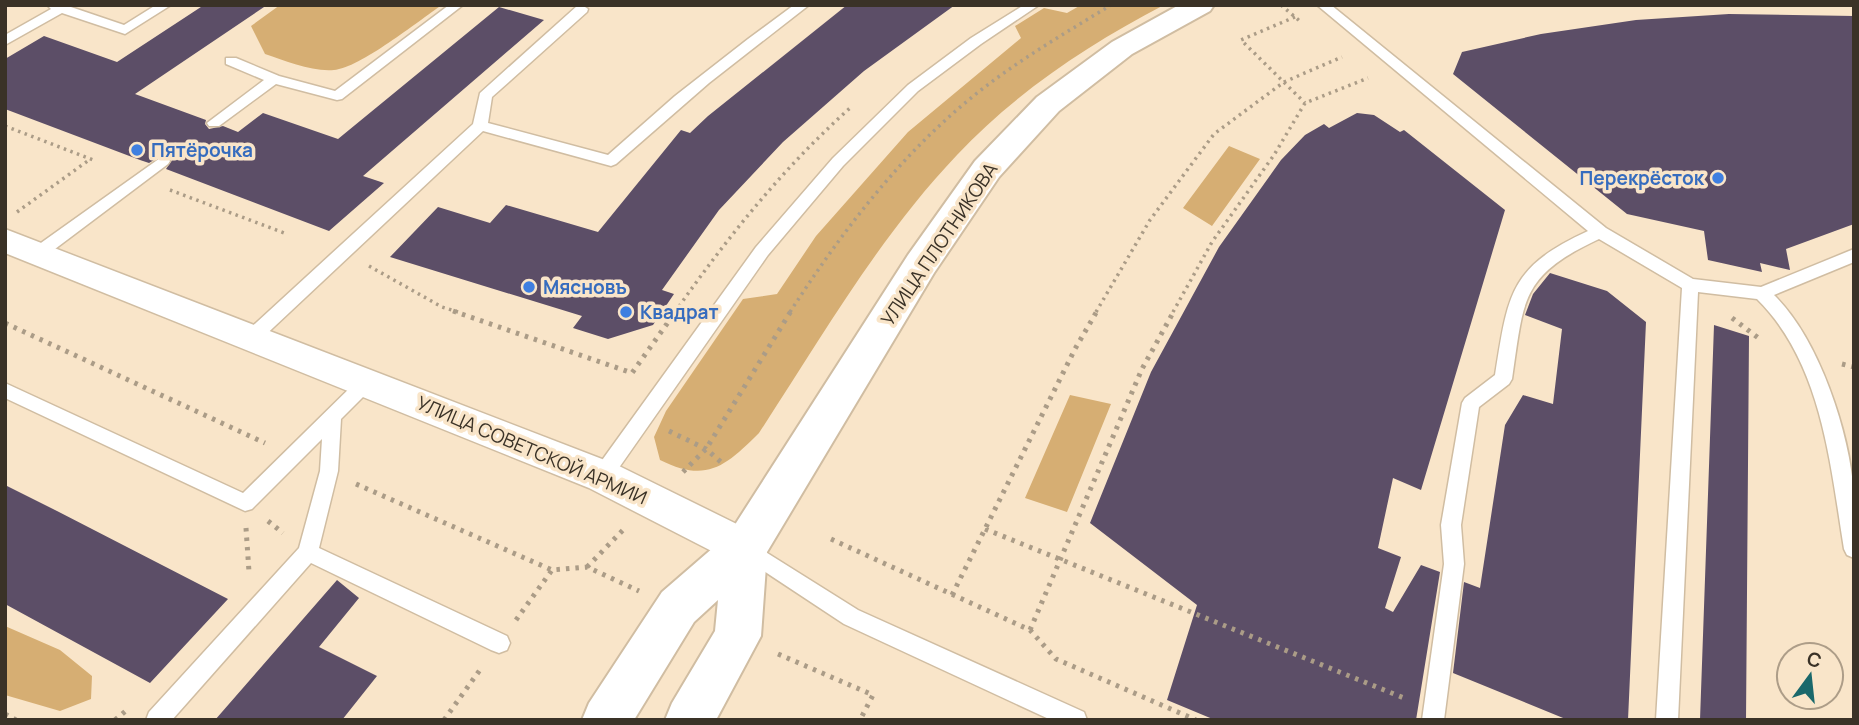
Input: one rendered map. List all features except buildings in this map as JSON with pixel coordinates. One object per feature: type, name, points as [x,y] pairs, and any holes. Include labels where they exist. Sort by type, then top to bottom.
[{"type":"main road","name":"УЛИЦА ПЛОТНИКОВА","points":[[745,548],[921,264],[987,169],[1048,104],[1122,48],[1200,5]]},
{"type":"main road","points":[[606,720],[678,607],[745,548]]},
{"type":"main road","points":[[689,720],[738,636],[745,548]]},
{"type":"street","name":"УЛИЦА СОВЕТСКОЙ АРМИИ","points":[[11,226],[37,254],[602,476],[745,548]]},
{"type":"lane","points":[[5,41],[57,7],[125,30],[164,5]]},
{"type":"lane","points":[[230,61],[274,79],[337,96],[457,5]]},
{"type":"lane","points":[[252,338],[480,126],[485,96],[582,9],[571,5]]},
{"type":"lane","points":[[480,126],[611,161],[702,80],[803,5]]},
{"type":"lane","points":[[602,476],[762,251],[838,162],[913,88],[976,41],[1033,5]]},
{"type":"lane","points":[[1322,5],[1600,232],[1690,285],[1762,293],[1854,255]]},
{"type":"lane","points":[[214,123],[274,79]]},
{"type":"lane","points":[[37,254],[163,161]]},
{"type":"lane","points":[[1434,715],[1454,564],[1451,525],[1471,403],[1503,379],[1516,311],[1526,280],[1557,252],[1600,232]]},
{"type":"lane","points":[[1667,720],[1690,285]]},
{"type":"lane","points":[[1762,293],[1794,330],[1817,384],[1840,467],[1854,549]]},
{"type":"lane","points":[[5,390],[245,503],[367,382]]},
{"type":"lane","points":[[157,720],[308,552],[329,471],[332,417]]},
{"type":"lane","name":"УЛИЦА СОВЕТСКОЙ АРМИИ","points":[[745,548],[851,617],[1076,720]]},
{"type":"lane","points":[[308,552],[499,643]]},
{"type":"path","points":[[683,472],[706,449],[835,243],[906,157],[966,102],[1028,57],[1111,5]]},
{"type":"path","points":[[1295,17],[1241,40],[1305,103]]},
{"type":"path","points":[[952,595],[1075,349],[1150,220],[1214,134],[1284,82],[1342,57]]},
{"type":"path","points":[[1030,630],[1142,369],[1212,242],[1274,155],[1305,103],[1368,78]]},
{"type":"path","points":[[341,253],[353,256],[442,307],[632,373],[726,240],[803,152],[851,107]]},
{"type":"path","points":[[5,126],[96,162]]},
{"type":"path","points":[[11,226],[90,159]]},
{"type":"path","points":[[141,178],[287,234]]},
{"type":"path","points":[[245,503],[308,552]]},
{"type":"path","points":[[587,567],[632,522]]},
{"type":"path","points":[[985,529],[1434,715]]},
{"type":"path","points":[[831,538],[1030,630],[1056,659],[1196,720]]},
{"type":"path","points":[[778,654],[873,695],[860,720]]},
{"type":"path","points":[[5,714],[16,720]]},
{"type":"shaded area","points":[[280,5],[442,5],[389,43],[358,61],[345,67],[326,70],[265,54],[251,26]]},
{"type":"shaded area","points":[[1081,5],[1164,5],[1108,36],[1054,71],[1003,111],[957,155],[876,254],[759,433],[736,455],[725,463],[703,471],[676,467],[660,460],[654,437],[666,411],[743,299],[777,294],[816,236],[908,132],[1021,38],[1015,26],[1044,8],[1067,13]]},
{"type":"shaded area","points":[[1229,146],[1260,159],[1212,226],[1183,208]]},
{"type":"shaded area","points":[[1070,395],[1111,404],[1067,512],[1025,498]]},
{"type":"shaded area","points":[[5,626],[60,650],[92,676],[91,699],[60,711],[5,695]]},
{"type":"place","name":"Пятёрочка","points":[[137,150]]},
{"type":"place","name":"Перекрёсток","points":[[1718,178]]},
{"type":"place","name":"Мясновъ","points":[[529,287]]},
{"type":"place","name":"Квадрат","points":[[626,312]]}]
